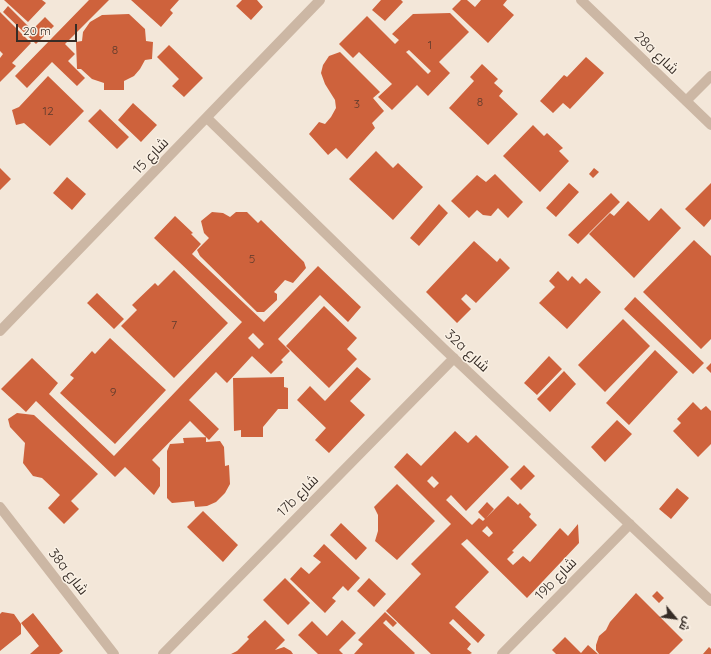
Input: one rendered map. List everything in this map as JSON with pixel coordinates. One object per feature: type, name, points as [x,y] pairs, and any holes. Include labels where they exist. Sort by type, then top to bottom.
[{"type":"street","name":"شارع 15","points":[[0,331],[208,118],[320,0]]},
{"type":"street","name":"28a شارع","points":[[581,0],[711,125]]},
{"type":"street","points":[[686,101],[711,76]]},
{"type":"street","name":"32a شارع","points":[[208,118],[454,358],[711,602]]},
{"type":"street","name":"17b شارع","points":[[162,654],[454,358]]},
{"type":"street","name":"38a شارع","points":[[0,507],[114,654]]},
{"type":"street","name":"19b شارع","points":[[502,654],[630,524]]},
{"type":"building","points":[[4,0],[42,0],[46,3],[28,22]]},
{"type":"building","points":[[89,0],[109,0],[65,44],[75,54],[68,61],[85,78],[77,86],[52,62],[27,88],[15,76]]},
{"type":"building","points":[[131,0],[179,0],[170,10],[173,13],[161,27]]},
{"type":"building","points":[[242,0],[257,0],[263,7],[251,20],[236,6]]},
{"type":"building","points":[[381,0],[401,0],[403,2],[385,21],[372,10]]},
{"type":"building","points":[[461,0],[467,0],[475,7],[481,0],[507,0],[503,5],[514,15],[488,43],[452,9]]},
{"type":"building","points":[[8,6],[32,30],[45,17],[54,26],[36,44],[3,12]]},
{"type":"building","points":[[0,12],[31,43],[12,63],[16,66],[0,82],[0,58],[3,54],[0,51]]},
{"type":"building","points":[[450,13],[469,32],[439,62],[450,73],[428,96],[417,85],[392,110],[378,97],[392,84],[359,52],[353,58],[339,44],[367,16],[395,44],[399,40],[392,34],[413,14]],"holes":[[[409,50],[431,71],[428,74],[406,52]]]},
{"type":"building","points":[[129,14],[145,29],[146,41],[153,42],[152,59],[145,60],[134,76],[124,81],[124,90],[104,90],[104,83],[92,79],[81,69],[77,69],[76,42],[82,41],[83,32],[90,22],[102,15]]},
{"type":"building","points":[[169,45],[203,78],[184,97],[172,86],[179,79],[157,57]]},
{"type":"building","points":[[340,52],[380,92],[373,98],[384,111],[372,123],[375,128],[347,159],[336,148],[328,155],[309,134],[319,122],[325,124],[336,108],[335,100],[325,84],[321,73],[323,65],[329,56]]},
{"type":"building","points":[[586,57],[604,73],[570,109],[563,103],[553,113],[540,101],[564,75],[567,77]]},
{"type":"building","points":[[482,64],[498,79],[494,83],[503,91],[499,96],[518,114],[488,145],[449,108],[474,81],[470,77]]},
{"type":"building","points":[[48,76],[84,111],[50,146],[24,123],[16,125],[12,110],[19,107]]},
{"type":"building","points":[[133,103],[157,125],[141,142],[118,120]]},
{"type":"building","points":[[100,109],[129,137],[117,149],[88,121]]},
{"type":"building","points":[[533,125],[544,136],[547,133],[563,148],[559,151],[569,161],[540,192],[503,156]]},
{"type":"building","points":[[376,151],[393,168],[398,163],[423,187],[393,220],[349,179]]},
{"type":"building","points":[[0,168],[11,179],[0,190]]},
{"type":"building","points":[[594,168],[599,172],[593,178],[589,174]]},
{"type":"building","points":[[495,174],[523,202],[508,218],[498,208],[491,216],[483,215],[477,210],[469,218],[451,201],[477,175],[486,182]]},
{"type":"building","points":[[67,177],[86,194],[72,210],[53,193]]},
{"type":"building","points":[[569,183],[579,192],[556,217],[546,208]]},
{"type":"building","points":[[711,183],[711,219],[704,227],[685,209]]},
{"type":"building","points":[[611,193],[620,202],[578,244],[568,235]]},
{"type":"building","points":[[628,201],[649,221],[661,208],[681,228],[634,278],[589,234],[610,213],[614,216]]},
{"type":"building","points":[[439,204],[448,213],[419,246],[410,238]]},
{"type":"building","points":[[212,212],[223,213],[230,217],[236,212],[247,212],[258,223],[261,220],[304,262],[306,268],[293,283],[285,280],[274,292],[277,294],[277,300],[264,312],[257,312],[200,256],[197,250],[209,238],[204,233],[201,221]]},
{"type":"building","points":[[175,216],[193,233],[191,234],[201,244],[192,254],[264,322],[318,266],[361,307],[348,322],[320,295],[278,339],[290,351],[281,360],[283,362],[271,374],[252,356],[227,383],[216,372],[189,400],[219,429],[209,440],[190,421],[152,460],[160,468],[160,486],[154,495],[125,467],[115,477],[36,401],[26,412],[1,389],[32,358],[58,383],[49,394],[114,456],[242,322],[154,238]],"holes":[[[253,333],[264,344],[259,349],[248,338]]]},
{"type":"building","points":[[694,240],[711,256],[711,339],[701,349],[643,292]]},
{"type":"building","points":[[474,241],[497,262],[500,258],[510,268],[476,303],[466,294],[461,299],[471,309],[457,323],[426,292]]},
{"type":"building","points":[[174,270],[228,323],[174,378],[121,326],[137,310],[132,305],[155,283],[158,286]]},
{"type":"building","points":[[558,271],[568,281],[572,276],[580,284],[586,278],[601,292],[567,329],[539,303],[555,287],[549,281]]},
{"type":"building","points":[[97,293],[124,319],[114,329],[87,303]]},
{"type":"building","points":[[635,297],[704,363],[693,374],[624,309]]},
{"type":"building","points":[[324,306],[357,338],[347,349],[357,359],[329,388],[286,346]]},
{"type":"building","points":[[623,319],[650,346],[605,392],[578,365]]},
{"type":"building","points":[[110,338],[166,390],[115,444],[60,393],[74,378],[70,375],[92,351],[95,354]]},
{"type":"building","points":[[655,350],[678,372],[629,425],[606,403]]},
{"type":"building","points":[[549,356],[562,369],[537,395],[524,383]]},
{"type":"building","points":[[711,363],[711,373],[706,368]]},
{"type":"building","points":[[357,367],[371,379],[350,401],[365,415],[329,453],[315,440],[326,428],[297,400],[310,386],[325,401]]},
{"type":"building","points":[[564,371],[576,384],[550,412],[537,399]]},
{"type":"building","points":[[284,377],[284,387],[288,388],[288,409],[278,409],[263,427],[263,437],[241,437],[241,430],[234,431],[233,378]]},
{"type":"building","points":[[693,402],[701,410],[706,406],[711,411],[711,444],[698,457],[673,431],[681,423],[677,419]]},
{"type":"building","points":[[17,413],[34,415],[98,474],[71,501],[79,509],[64,524],[48,508],[60,495],[42,478],[33,476],[23,463],[25,443],[10,427],[8,419]]},
{"type":"building","points":[[617,420],[632,434],[605,462],[591,447]]},
{"type":"building","points":[[455,431],[468,443],[476,435],[509,467],[466,511],[451,495],[446,500],[472,525],[479,518],[483,521],[485,519],[478,512],[487,502],[494,509],[486,518],[508,496],[518,505],[520,503],[531,514],[529,517],[537,525],[512,551],[514,552],[507,559],[513,565],[523,556],[530,562],[560,528],[568,536],[578,524],[579,543],[527,598],[467,539],[461,544],[489,572],[455,607],[485,635],[478,643],[453,619],[449,623],[471,644],[467,649],[472,653],[470,654],[431,654],[386,611],[421,574],[411,564],[451,524],[394,467],[407,453],[421,466]],"holes":[[[432,476],[439,483],[434,488],[427,481]],[[487,526],[493,533],[489,537],[482,531]]]},
{"type":"building","points":[[206,437],[206,442],[220,441],[224,447],[225,466],[229,465],[230,484],[225,493],[216,502],[207,506],[195,507],[194,501],[172,503],[167,498],[167,451],[170,444],[184,443],[183,438]]},
{"type":"building","points":[[524,465],[535,476],[521,490],[510,479]]},
{"type":"building","points":[[397,484],[435,521],[397,560],[375,541],[378,531],[378,515],[374,507]]},
{"type":"building","points":[[677,488],[689,498],[671,519],[659,509]]},
{"type":"building","points":[[203,511],[238,545],[223,562],[187,527]]},
{"type":"building","points":[[341,523],[367,548],[356,560],[330,535]]},
{"type":"building","points":[[324,544],[360,578],[348,591],[343,586],[332,598],[336,601],[325,613],[290,579],[301,567],[309,574],[321,562],[313,556]]},
{"type":"building","points":[[285,578],[310,603],[288,625],[263,600]]},
{"type":"building","points":[[369,578],[386,594],[374,607],[357,591]]},
{"type":"building","points":[[657,591],[664,598],[659,603],[652,596]]},
{"type":"building","points":[[636,593],[683,640],[669,654],[599,654],[596,650],[596,645],[599,636],[606,630],[610,622]]},
{"type":"building","points":[[2,612],[14,614],[21,624],[21,634],[0,651],[0,614]]},
{"type":"building","points":[[385,612],[397,623],[393,627],[386,620],[383,623],[415,653],[354,654],[363,644],[358,640]]},
{"type":"building","points":[[33,613],[63,651],[59,654],[30,654],[39,646],[21,623]]},
{"type":"building","points":[[265,620],[285,640],[275,650],[284,647],[293,654],[231,654],[237,651],[249,639],[247,637]]},
{"type":"building","points":[[342,620],[356,633],[339,650],[343,654],[318,654],[298,635],[312,621],[327,636]]},
{"type":"building","points":[[565,637],[581,653],[588,645],[598,654],[556,654],[552,650]]},
{"type":"building","points":[[709,647],[711,649],[711,654],[703,654]]}]
